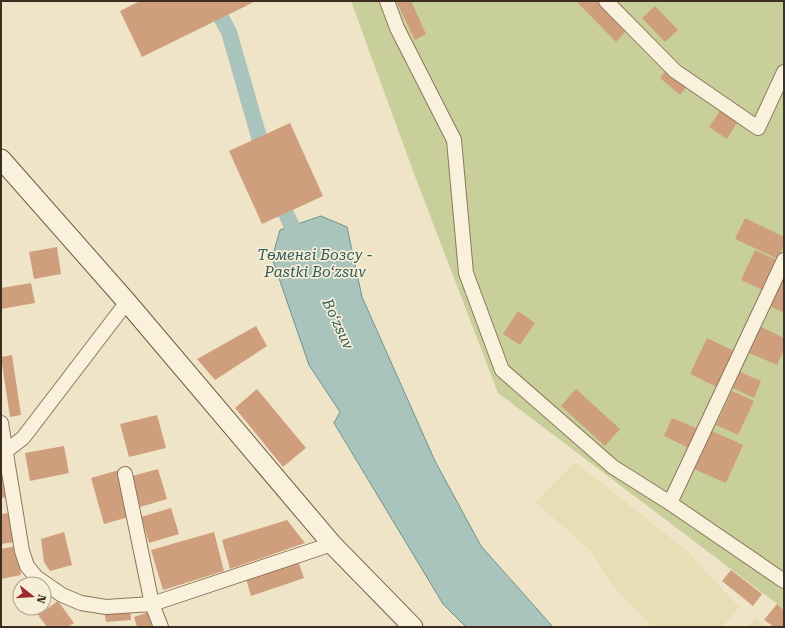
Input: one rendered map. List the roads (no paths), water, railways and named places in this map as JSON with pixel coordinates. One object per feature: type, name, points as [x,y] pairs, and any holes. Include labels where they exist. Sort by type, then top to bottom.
[{"type":"main road","points":[[1,159],[127,302],[332,544],[413,627]]},
{"type":"street","points":[[387,1],[398,28],[454,140],[466,273],[502,370],[613,466],[784,581]]},
{"type":"street","points":[[606,1],[675,71],[758,128],[784,72]]},
{"type":"street","points":[[670,503],[784,260]]},
{"type":"street","points":[[6,452],[22,438],[127,302]]},
{"type":"street","points":[[1,423],[22,551],[27,566],[36,577],[62,595],[81,603],[106,607],[152,604],[332,544]]},
{"type":"street","points":[[126,474],[152,604],[162,627]]},
{"type":"water","name":"Төменгі Бозсу - Pastki Boʻzsuv","points":[[321,216],[347,227],[362,297],[435,461],[481,546],[553,627],[466,627],[443,604],[334,423],[340,412],[309,365],[272,258],[280,230]]},
{"type":"waterway","name":"Boʻzsuv","points":[[212,1],[229,32],[265,158]]},
{"type":"waterway","name":"Boʻzsuv","points":[[277,193],[301,247]]}]
